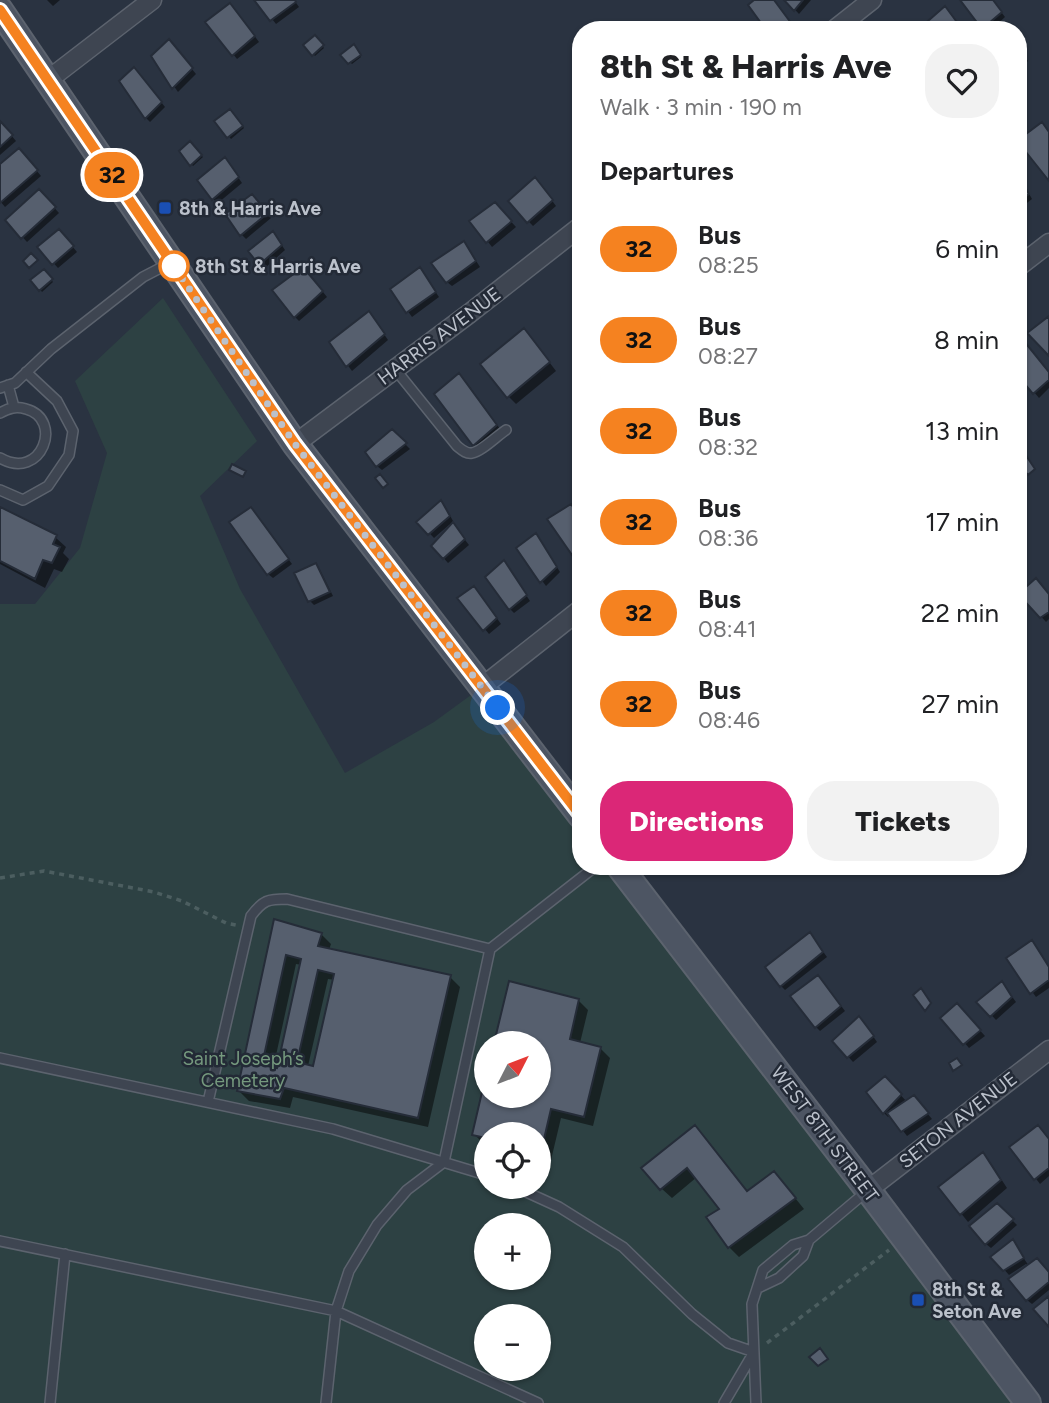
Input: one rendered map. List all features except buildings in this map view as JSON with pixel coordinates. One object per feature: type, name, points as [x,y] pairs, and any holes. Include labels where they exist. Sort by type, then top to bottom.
[{"type":"street","points":[[48,80],[152,0]]},
{"type":"street","points":[[845,21],[872,0]]},
{"type":"street","points":[[0,10],[295,444],[572,804]]},
{"type":"street","name":"HARRIS AVENUE","points":[[295,444],[572,233]]},
{"type":"street","points":[[1027,260],[1049,243]]},
{"type":"street","points":[[482,687],[572,616]]},
{"type":"street","name":"WEST 8TH STREET","points":[[627,875],[1028,1403]]},
{"type":"street","name":"SETON AVENUE","points":[[868,1190],[1049,1050]]},
{"type":"lane","points":[[15,407],[4,387],[15,383],[51,349],[143,276],[171,262]]},
{"type":"lane","points":[[395,369],[464,452],[476,453],[506,430]]},
{"type":"lane","points":[[0,490],[23,500],[48,486],[69,455],[73,431],[57,401],[26,372]]},
{"type":"lane","points":[[0,413],[15,407],[31,410],[43,423],[46,431],[39,455],[24,463],[15,464],[0,458]]},
{"type":"lane","points":[[326,1403],[336,1311],[349,1272],[377,1225],[407,1191],[444,1161],[490,949],[585,875]]},
{"type":"lane","points":[[208,1102],[251,916],[260,905],[271,899],[287,899],[490,949]]},
{"type":"lane","points":[[0,1058],[333,1129],[474,1171]]},
{"type":"lane","points":[[756,1403],[752,1304],[763,1270],[793,1245],[809,1240],[868,1190]]},
{"type":"lane","points":[[541,1199],[623,1247],[692,1314],[728,1343],[754,1352]]},
{"type":"lane","points":[[758,1288],[779,1278],[803,1256],[809,1240]]},
{"type":"lane","points":[[0,1241],[336,1311],[538,1403]]},
{"type":"lane","points":[[50,1403],[65,1254]]},
{"type":"lane","points":[[724,1403],[754,1352]]},
{"type":"path","points":[[0,878],[44,871],[154,892],[182,901],[226,923],[249,927]]},
{"type":"path","points":[[754,1352],[904,1238]]},
{"type":"green space","name":"Saint Joseph’s Cemetery","points":[[163,298],[257,441],[200,496],[240,589],[345,773],[434,722],[482,687],[572,804],[572,875],[626,875],[1028,1403],[0,1403],[0,604],[35,604],[80,548],[107,453],[75,381]]},
{"type":"bus line","name":"32","points":[[0,10],[295,444],[572,804]]},
{"type":"place","name":"8th & Harris Ave","points":[[165,208]]},
{"type":"place","name":"8th St & Harris Ave","points":[[174,266]]},
{"type":"place","name":"8th St & Seton Ave","points":[[918,1300]]},
{"type":"route","points":[[174,266],[171,262],[295,444],[498,708]]}]
